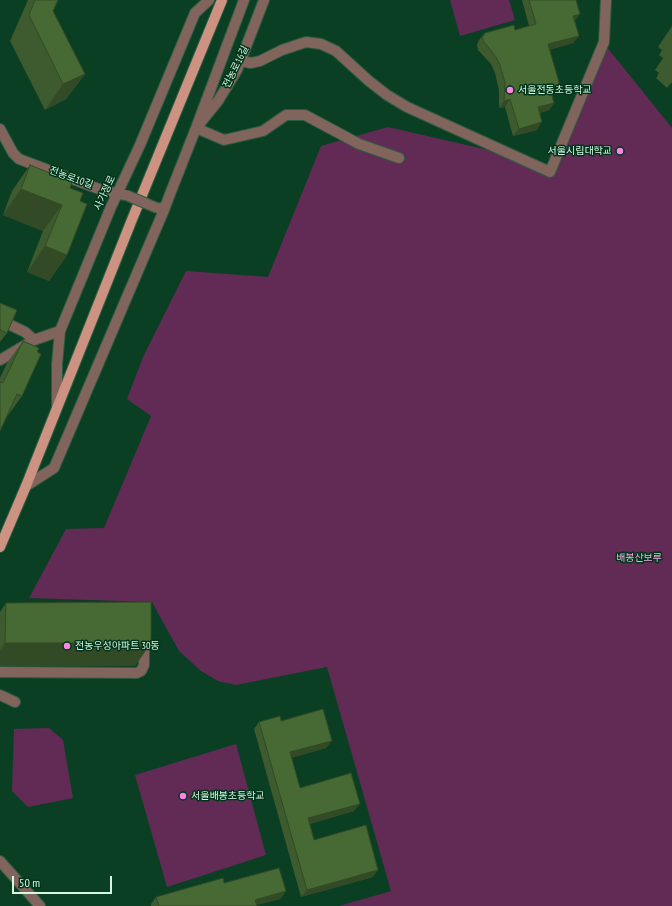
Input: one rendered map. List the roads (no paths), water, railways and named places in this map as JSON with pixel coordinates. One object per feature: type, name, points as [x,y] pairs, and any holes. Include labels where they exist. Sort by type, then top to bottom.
[{"type":"main road","name":"사가정로","points":[[0,547],[222,0]]},
{"type":"street","name":"사가정로","points":[[58,407],[57,364],[60,331],[111,207],[122,194],[140,145],[195,13],[209,0]]},
{"type":"street","points":[[26,486],[54,468],[160,209],[196,128],[244,0]]},
{"type":"street","name":"전농로16길","points":[[196,128],[218,101],[231,81],[241,61],[264,0]]},
{"type":"street","points":[[241,61],[251,63],[260,61],[282,50],[306,42],[321,44],[336,51],[387,95],[407,107],[550,172],[604,42],[606,0]]},
{"type":"street","points":[[196,128],[224,140],[263,131],[286,115],[304,115],[359,144],[399,158]]},
{"type":"street","name":"전농로10길","points":[[0,129],[13,153],[19,159],[99,189],[122,194],[160,209]]},
{"type":"street","points":[[0,320],[25,332],[34,340]]},
{"type":"street","points":[[0,360],[34,340],[60,331]]},
{"type":"street","points":[[0,672],[137,673],[141,671],[144,665],[144,631]]},
{"type":"street","points":[[0,695],[15,702]]},
{"type":"street","points":[[0,861],[40,906]]},
{"type":"place","name":"서울전동초등학교","points":[[510,90]]},
{"type":"place","name":"서울시립대학교","points":[[620,151]]},
{"type":"place","name":"전농우성아파트 30동","points":[[67,646]]},
{"type":"place","name":"서울배봉초등학교","points":[[183,796]]},
{"type":"park label","name":"배봉산보루","points":[[639,558]]}]
